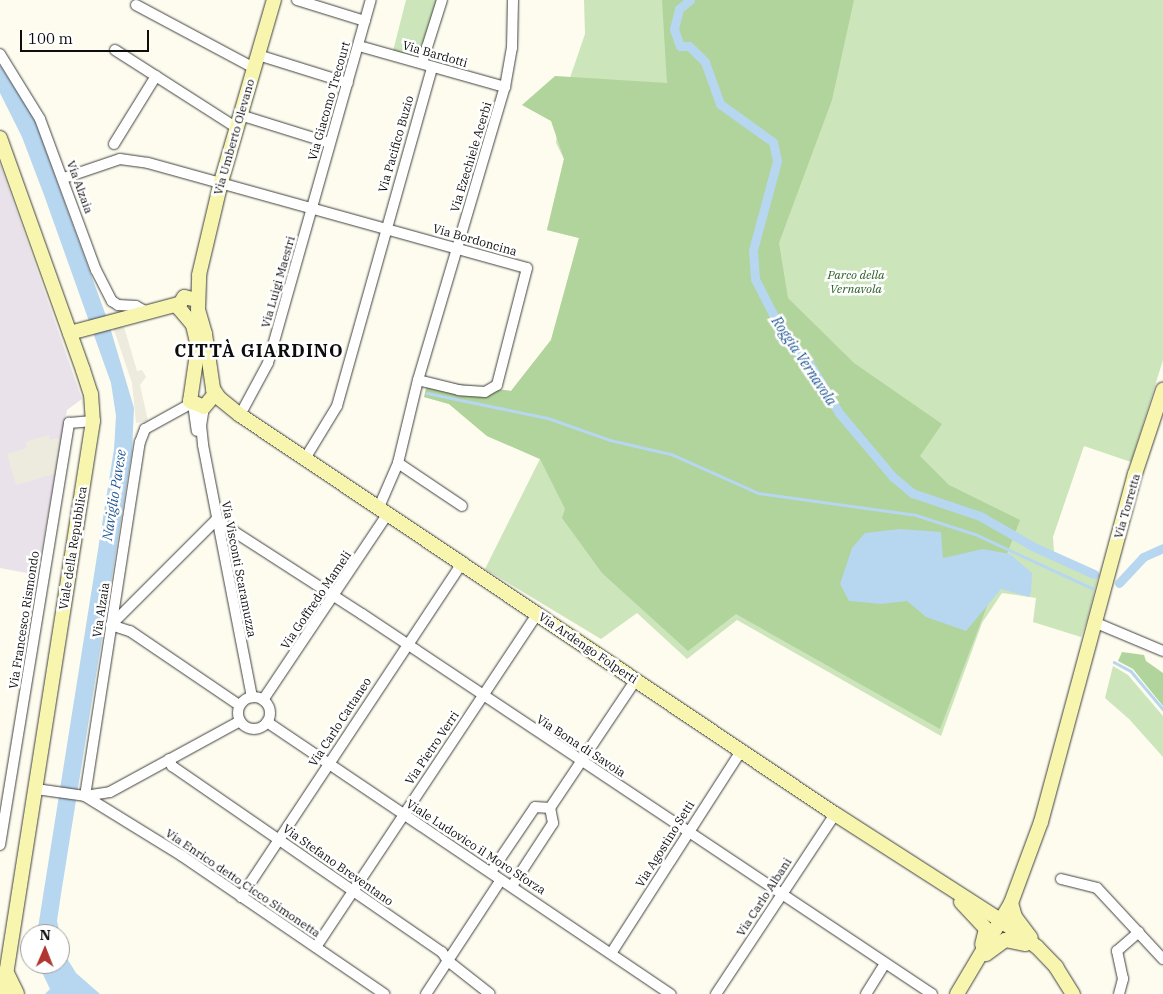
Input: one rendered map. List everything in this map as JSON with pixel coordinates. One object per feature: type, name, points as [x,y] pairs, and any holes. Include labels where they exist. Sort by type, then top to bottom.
[{"type":"street","points":[[297,0],[365,21]]},
{"type":"street","name":"Via Giacomo Trecourt","points":[[311,209],[371,0]]},
{"type":"street","name":"Via Pacifico Buzio","points":[[306,457],[337,406],[427,65],[442,0]]},
{"type":"street","name":"Via Ezechiele Acerbi","points":[[398,463],[418,380],[505,87],[512,48],[513,0]]},
{"type":"street","name":"Via Umberto Olevano","points":[[213,389],[188,300],[199,275],[221,182],[272,1]]},
{"type":"street","points":[[136,5],[256,61],[348,83]]},
{"type":"street","name":"Via Bardotti","points":[[358,46],[505,87]]},
{"type":"street","points":[[115,50],[156,76],[239,121],[330,143]]},
{"type":"street","name":"Via Alzaia","points":[[0,54],[40,119],[64,178],[96,270],[112,301],[145,311]]},
{"type":"street","points":[[114,144],[156,76]]},
{"type":"street","name":"Viale della Repubblica","points":[[0,138],[91,394],[93,421],[36,789],[2,992]]},
{"type":"street","name":"Via Bordoncina","points":[[64,178],[120,160],[148,163],[528,268],[496,385],[485,392],[418,380]]},
{"type":"street","name":"Via Luigi Maestri","points":[[240,415],[268,363],[311,209]]},
{"type":"street","points":[[70,333],[116,318],[188,300]]},
{"type":"street","points":[[188,300],[179,311],[193,325],[198,347],[196,369],[190,391],[200,404],[213,389]]},
{"type":"street","name":"Via Ardengo Folperti","points":[[213,389],[227,406],[240,415],[306,457],[635,681],[835,814],[1000,920],[1037,947]]},
{"type":"street","name":"Via Torretta","points":[[977,963],[1011,903],[1049,794],[1094,622],[1136,474],[1163,390]]},
{"type":"street","name":"Via Alzaia","points":[[82,796],[140,442],[145,429],[200,404]]},
{"type":"street","name":"Via Ardengo Folperti","points":[[200,404],[227,406]]},
{"type":"street","name":"Via Visconti Scaramuzza","points":[[200,404],[195,424],[203,446],[252,697]]},
{"type":"street","name":"Via Francesco Rismondo","points":[[0,844],[69,423],[93,421]]},
{"type":"street","points":[[398,463],[462,506]]},
{"type":"street","name":"Via Goffredo Mameli","points":[[263,700],[334,596],[383,510],[398,463]]},
{"type":"street","points":[[216,520],[111,625],[130,631],[239,705]]},
{"type":"street","name":"Via Bona di Savoia","points":[[216,520],[334,596],[932,994]]},
{"type":"street","name":"Via Carlo Cattaneo","points":[[241,896],[277,838],[462,563]]},
{"type":"street","name":"Via Pietro Verri","points":[[316,947],[537,614]]},
{"type":"street","points":[[1094,622],[1163,651]]},
{"type":"street","points":[[512,886],[553,822],[550,808],[580,760],[635,681]]},
{"type":"street","points":[[239,705],[252,697],[263,700],[270,711],[267,722],[261,727],[251,729],[240,721]]},
{"type":"street","points":[[239,705],[240,721]]},
{"type":"street","points":[[36,789],[82,796],[110,792],[240,721]]},
{"type":"street","name":"Viale Ludovico il Moro Sforza","points":[[267,722],[669,992],[681,994]]},
{"type":"street","name":"Via Agostino Setti","points":[[612,952],[687,831],[741,751]]},
{"type":"street","name":"Via Stefano Breventano","points":[[169,759],[172,766],[442,952],[448,961],[490,994]]},
{"type":"street","name":"Via Enrico detto Cicco Simonetta","points":[[82,796],[241,896],[384,994]]},
{"type":"street","points":[[492,872],[535,807],[550,808]]},
{"type":"street","name":"Via Carlo Albani","points":[[716,994],[835,814]]},
{"type":"street","points":[[1061,879],[1097,888],[1163,959]]},
{"type":"street","points":[[426,994],[502,880]]},
{"type":"street","name":"Via Ardengo Folperti","points":[[950,888],[986,929],[977,963]]},
{"type":"street","points":[[1011,903],[1015,917],[1037,947],[1056,967],[1073,994]]},
{"type":"street","points":[[1119,994],[1123,979],[1117,951],[1139,932]]},
{"type":"street","points":[[957,994],[977,963],[998,942],[1005,940],[1037,947]]},
{"type":"street","points":[[866,994],[885,963]]},
{"type":"street","points":[[5,970],[18,994]]},
{"type":"shaded area","points":[[0,164],[82,399],[67,410],[37,575],[0,568]]},
{"type":"shaded area","points":[[110,318],[118,327],[124,327],[137,371],[142,370],[146,377],[140,385],[148,421],[136,423],[132,383]]},
{"type":"shaded area","points":[[49,435],[50,440],[61,437],[54,474],[16,485],[7,454],[27,448],[25,442]]},
{"type":"green space","points":[[406,0],[437,0],[419,59],[393,51]]},
{"type":"green space","name":"Parco della Vernavola","points":[[584,0],[1163,0],[1163,360],[1131,462],[1084,446],[1053,537],[1054,552],[1099,573],[1087,620],[1081,637],[1033,622],[1036,598],[1002,593],[982,623],[941,736],[737,620],[687,659],[637,613],[601,639],[485,569],[540,459],[487,436],[449,404],[424,397],[466,387],[511,391],[551,340],[579,238],[547,230],[564,159],[556,143],[559,110],[585,34]]},
{"type":"green space","points":[[662,0],[854,0],[832,100],[779,243],[788,298],[854,363],[942,424],[920,456],[949,485],[1020,520],[940,729],[736,614],[688,651],[602,573],[562,518],[565,509],[540,459],[487,436],[449,404],[424,397],[428,380],[511,391],[551,340],[579,238],[547,230],[564,159],[551,121],[522,105],[555,76],[667,83]]},
{"type":"green space","points":[[1122,652],[1144,655],[1146,661],[1163,673],[1163,706],[1133,669],[1118,661]]},
{"type":"green space","points":[[1113,666],[1128,675],[1163,716],[1163,757],[1129,719],[1105,698]]},
{"type":"water","name":"Naviglio Pavese","points":[[0,65],[35,121],[109,324],[134,408],[132,451],[58,924],[39,924],[114,449],[116,416],[111,383],[44,195],[22,137],[0,93]]},
{"type":"water","points":[[900,529],[941,532],[943,558],[983,549],[1010,554],[1032,573],[1029,597],[1001,589],[966,631],[926,617],[907,601],[881,604],[849,601],[840,584],[852,548],[865,533]]},
{"type":"water","points":[[70,963],[76,973],[100,994],[45,994],[50,989],[43,974],[70,974]]},
{"type":"waterway","name":"Roggia Vernavola","points":[[690,0],[679,9],[674,29],[680,46],[689,46],[705,62],[720,104],[773,142],[777,161],[753,250],[755,279],[793,348],[808,361],[839,413],[892,476],[912,493],[980,516],[1034,547],[1094,574]]},
{"type":"waterway","points":[[427,393],[548,418],[610,440],[671,454],[758,493],[916,515],[975,534],[1092,588]]},
{"type":"waterway","name":"Roggia Vernavola","points":[[1119,583],[1143,557],[1163,548]]},
{"type":"waterway","points":[[1114,662],[1131,671],[1163,709]]},
{"type":"district","name":"CITTÀ GIARDINO","points":[[259,351]]}]
